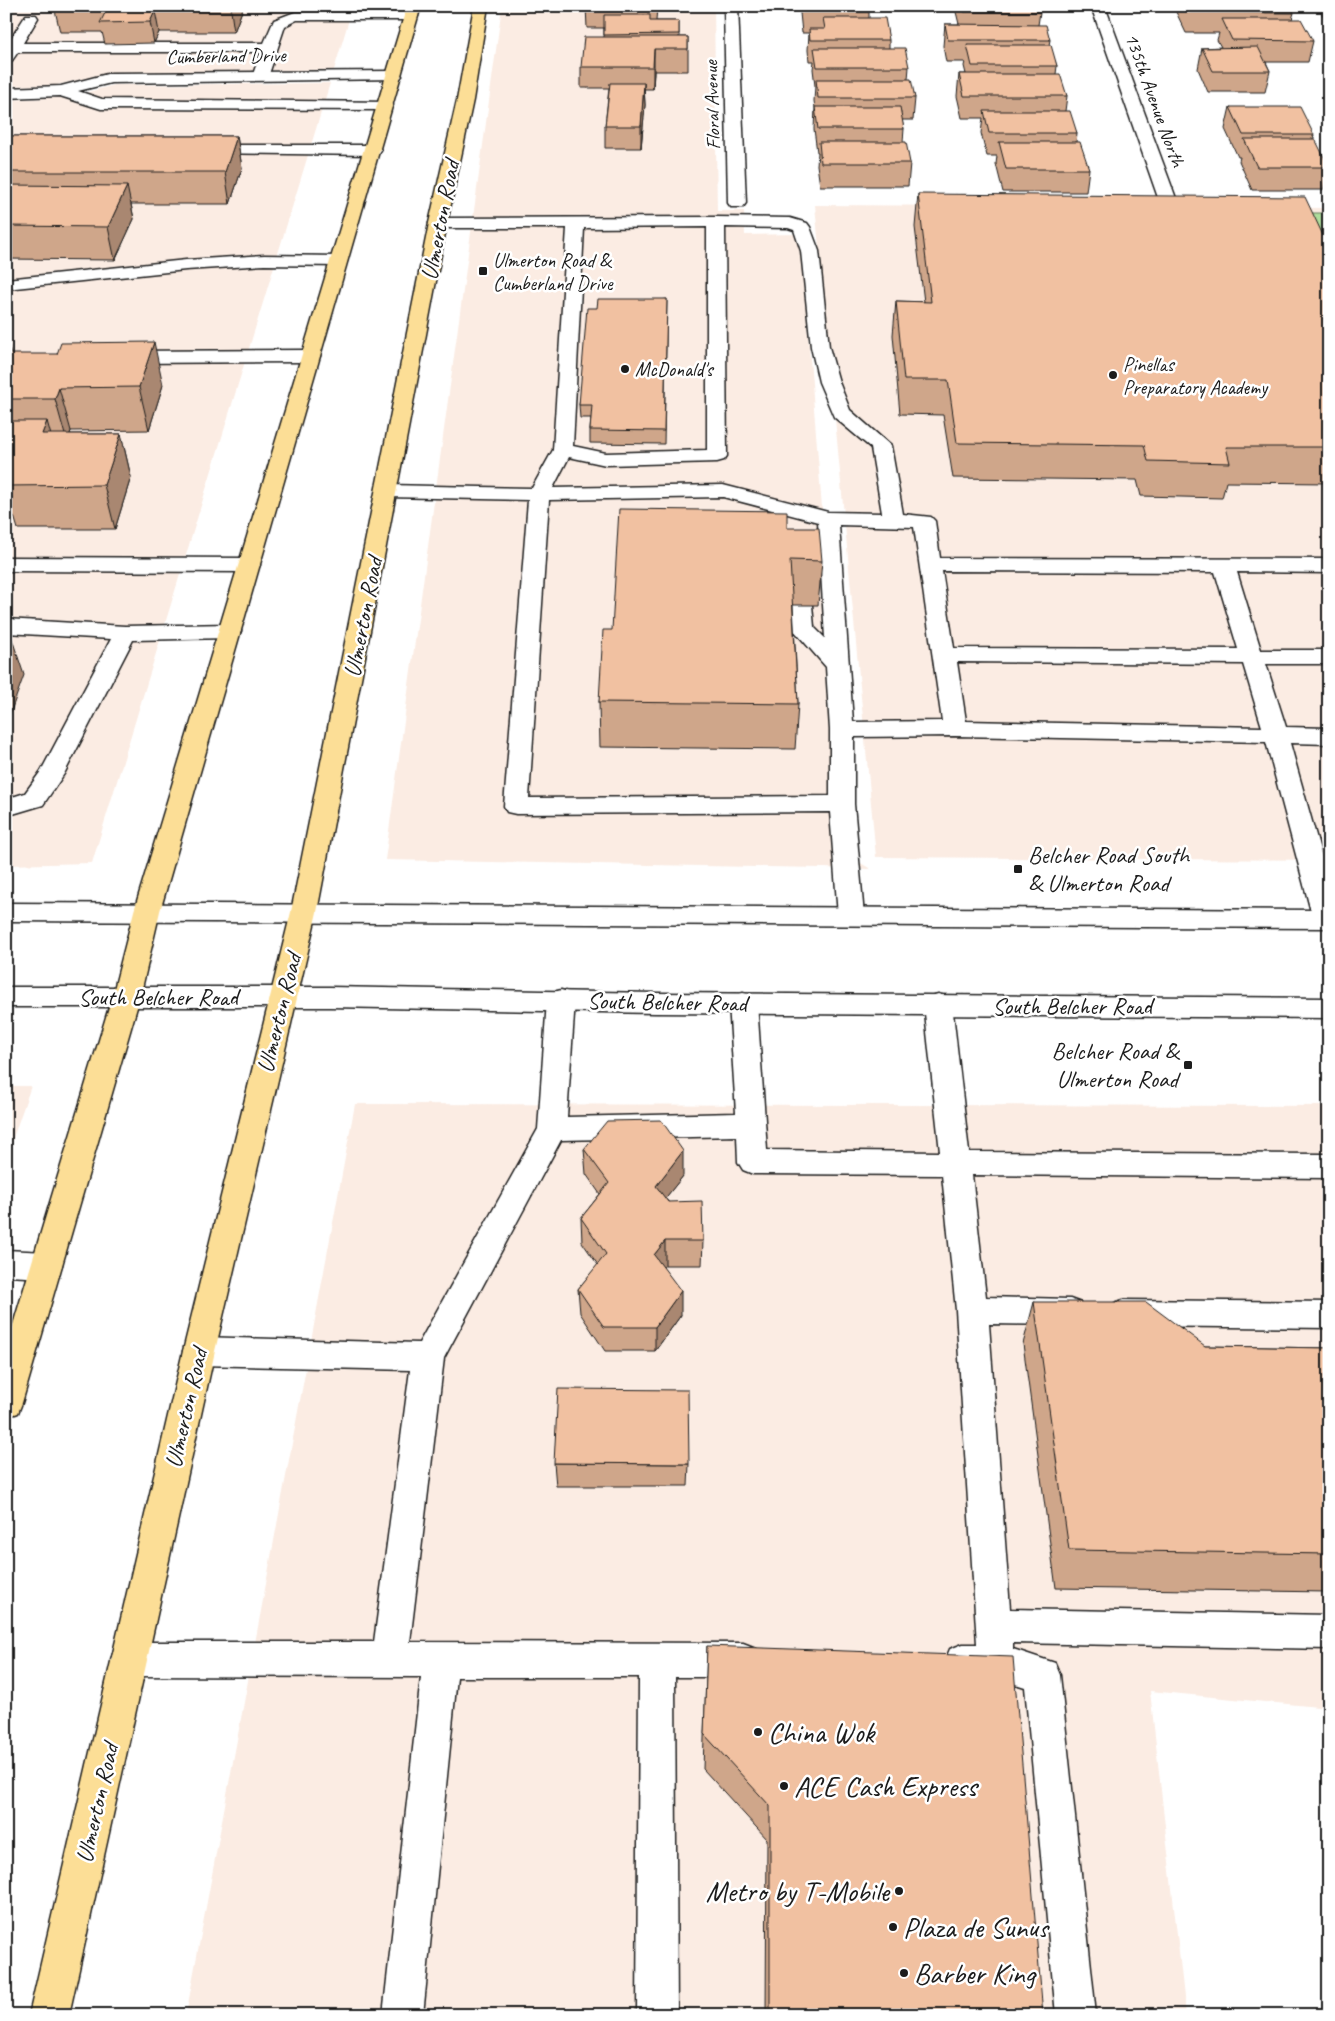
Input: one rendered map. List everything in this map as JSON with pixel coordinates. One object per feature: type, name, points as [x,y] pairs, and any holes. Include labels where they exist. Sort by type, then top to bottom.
[{"type":"main road","name":"Ulmerton Road","points":[[48,2015],[199,1351],[282,997],[304,912],[388,492],[438,223],[465,100],[481,7]]},
{"type":"main road","points":[[6,1403],[126,997],[147,911],[338,261],[373,150],[412,11]]},
{"type":"street","name":"Floral Avenue","points":[[730,6],[737,203]]},
{"type":"street","name":"135th Avenue North","points":[[1098,6],[1171,209]]},
{"type":"street","points":[[260,77],[279,23],[295,16],[412,11]]},
{"type":"street","points":[[9,54],[31,18]]},
{"type":"street","points":[[9,54],[270,47]]},
{"type":"street","name":"Cumberland Drive","points":[[6,93],[61,91],[111,78],[394,76]]},
{"type":"street","name":"Cumberland Drive","points":[[61,91],[101,104],[385,105]]},
{"type":"street","points":[[184,150],[373,150]]},
{"type":"street","points":[[576,222],[563,450],[539,494],[516,806],[842,804]]},
{"type":"street","points":[[438,223],[716,222],[790,223],[801,227],[810,251],[820,347],[829,382],[841,413],[882,446],[894,520]]},
{"type":"street","points":[[716,222],[718,456],[724,492]]},
{"type":"street","points":[[6,284],[186,265],[264,260],[338,261]]},
{"type":"street","points":[[104,358],[310,356]]},
{"type":"street","points":[[563,450],[606,459],[718,456]]},
{"type":"street","points":[[388,492],[539,494],[724,492],[829,529],[894,520],[924,521],[955,728]]},
{"type":"street","points":[[807,551],[829,529]]},
{"type":"street","points":[[829,529],[842,730],[842,804],[851,916]]},
{"type":"street","points":[[6,564],[249,566]]},
{"type":"street","points":[[930,564],[1329,566]]},
{"type":"street","points":[[6,912],[147,911],[1327,919],[1276,735],[1224,566]]},
{"type":"street","points":[[801,605],[803,628],[838,666]]},
{"type":"street","points":[[6,626],[125,633],[230,631]]},
{"type":"street","points":[[6,808],[34,799],[52,774],[125,633]]},
{"type":"street","points":[[943,655],[1329,657]]},
{"type":"street","points":[[842,730],[955,728],[1329,736]]},
{"type":"street","name":"South Belcher Road","points":[[6,997],[282,997],[1329,1008]]},
{"type":"street","points":[[390,1659],[428,1356],[552,1129],[561,1000]]},
{"type":"street","points":[[743,1003],[753,1162],[1329,1166]]},
{"type":"street","points":[[938,1004],[972,1310],[994,1643]]},
{"type":"street","points":[[552,1129],[750,1124]]},
{"type":"street","points":[[6,1263],[47,1265]]},
{"type":"street","points":[[972,1310],[1329,1315]]},
{"type":"street","points":[[199,1351],[428,1356]]},
{"type":"street","points":[[936,1660],[994,1643],[1329,1632]]},
{"type":"street","points":[[994,1643],[1042,1675],[1076,2015]]},
{"type":"street","points":[[129,1659],[777,1660]]},
{"type":"street","points":[[403,2015],[441,1659]]},
{"type":"street","points":[[657,1660],[657,2015]]},
{"type":"shaded area","points":[[6,6],[353,6],[334,70],[114,72],[57,85],[6,86]]},
{"type":"shaded area","points":[[502,6],[714,6],[717,211],[744,211],[745,235],[800,234],[850,857],[871,869],[385,860]]},
{"type":"shaded area","points":[[330,83],[92,863],[6,865],[6,100],[69,97],[114,85]]},
{"type":"shaded area","points":[[815,205],[1329,208],[1329,860],[876,857]]},
{"type":"shaded area","points":[[6,1086],[31,1086],[6,1158]]},
{"type":"shaded area","points":[[355,1104],[1329,1106],[1329,1708],[1150,1691],[1186,2015],[186,2015]]},
{"type":"green space","points":[[1301,213],[1329,213],[1329,270]]},
{"type":"building","points":[[57,6],[232,6],[231,11],[155,11],[150,22],[100,23],[106,11],[55,10]]},
{"type":"building","points":[[656,6],[656,7],[586,7]]},
{"type":"building","points":[[803,6],[868,6],[869,12],[803,12]]},
{"type":"building","points":[[962,6],[1038,6],[1040,12],[964,12]]},
{"type":"building","points":[[1187,6],[1290,6],[1294,13],[1190,12]]},
{"type":"building","points":[[604,15],[650,15],[650,21],[679,21],[679,34],[604,35]]},
{"type":"building","points":[[823,18],[885,18],[889,40],[810,40],[809,29],[825,29]]},
{"type":"building","points":[[1222,19],[1301,19],[1313,41],[1232,40]]},
{"type":"building","points":[[945,24],[1046,25],[1050,40],[948,40]]},
{"type":"building","points":[[584,37],[688,37],[688,49],[654,49],[653,67],[581,67]]},
{"type":"building","points":[[967,45],[1051,45],[1057,66],[972,66]]},
{"type":"building","points":[[1258,47],[1270,71],[1213,71],[1202,48]]},
{"type":"building","points":[[814,48],[905,48],[909,67],[817,67]]},
{"type":"building","points":[[959,74],[1060,74],[1067,96],[964,96]]},
{"type":"building","points":[[816,79],[911,79],[915,98],[818,98]]},
{"type":"building","points":[[610,83],[644,83],[641,126],[605,126]]},
{"type":"building","points":[[815,107],[900,107],[904,129],[818,129]]},
{"type":"building","points":[[1230,107],[1300,107],[1314,135],[1243,135]]},
{"type":"building","points":[[984,111],[1070,111],[1077,133],[989,133]]},
{"type":"building","points":[[6,136],[237,136],[225,172],[6,172]]},
{"type":"building","points":[[1244,139],[1315,139],[1329,167],[1257,167]]},
{"type":"building","points":[[819,142],[906,142],[910,163],[821,163]]},
{"type":"building","points":[[999,142],[1080,142],[1089,169],[1006,169]]},
{"type":"building","points":[[6,185],[127,186],[108,227],[6,226]]},
{"type":"building","name":"Pinellas Preparatory Academy","points":[[918,194],[1305,197],[1329,248],[1329,447],[1226,447],[1230,463],[1148,461],[1144,445],[957,443],[948,380],[904,380],[896,301],[931,302]]},
{"type":"building","name":"McDonald's","points":[[598,299],[667,299],[664,431],[590,430],[592,405],[579,405],[587,308],[597,308]]},
{"type":"building","points":[[154,342],[139,387],[59,388],[55,399],[6,399],[6,354],[57,354],[61,343]]},
{"type":"building","points":[[6,421],[47,421],[42,434],[121,434],[104,485],[6,486],[10,472],[6,472]]},
{"type":"building","points":[[619,509],[787,511],[787,528],[819,528],[822,561],[790,560],[798,704],[599,702],[603,630],[612,630]]},
{"type":"building","points":[[6,639],[12,639],[6,656]]},
{"type":"building","points":[[661,1120],[683,1151],[656,1186],[668,1202],[702,1201],[703,1241],[665,1241],[654,1255],[681,1291],[655,1327],[604,1327],[578,1289],[606,1254],[581,1218],[609,1183],[584,1149],[607,1121]]},
{"type":"building","points":[[1034,1302],[1146,1302],[1205,1346],[1329,1348],[1329,1554],[1069,1550]]},
{"type":"building","points":[[558,1389],[688,1390],[689,1464],[554,1463]]},
{"type":"building","name":"Plaza de Sunus","points":[[707,1646],[1013,1657],[1043,2015],[770,2015],[770,1806],[704,1734]]},
{"type":"place","name":"Ulmerton Road & Cumberland Drive","points":[[483,271]]},
{"type":"place","name":"McDonald's","points":[[625,369]]},
{"type":"place","name":"Pinellas Preparatory Academy","points":[[1113,375]]},
{"type":"place","name":"Belcher Road South & Ulmerton Road","points":[[1018,869]]},
{"type":"place","name":"Belcher Road & Ulmerton Road","points":[[1188,1065]]},
{"type":"place","name":"China Wok","points":[[758,1732]]},
{"type":"place","name":"ACE Cash Express","points":[[784,1786]]},
{"type":"place","name":"Metro by T-Mobile","points":[[899,1891]]},
{"type":"place","name":"Plaza de Sunus","points":[[893,1927]]},
{"type":"place","name":"Barber King","points":[[904,1973]]}]
